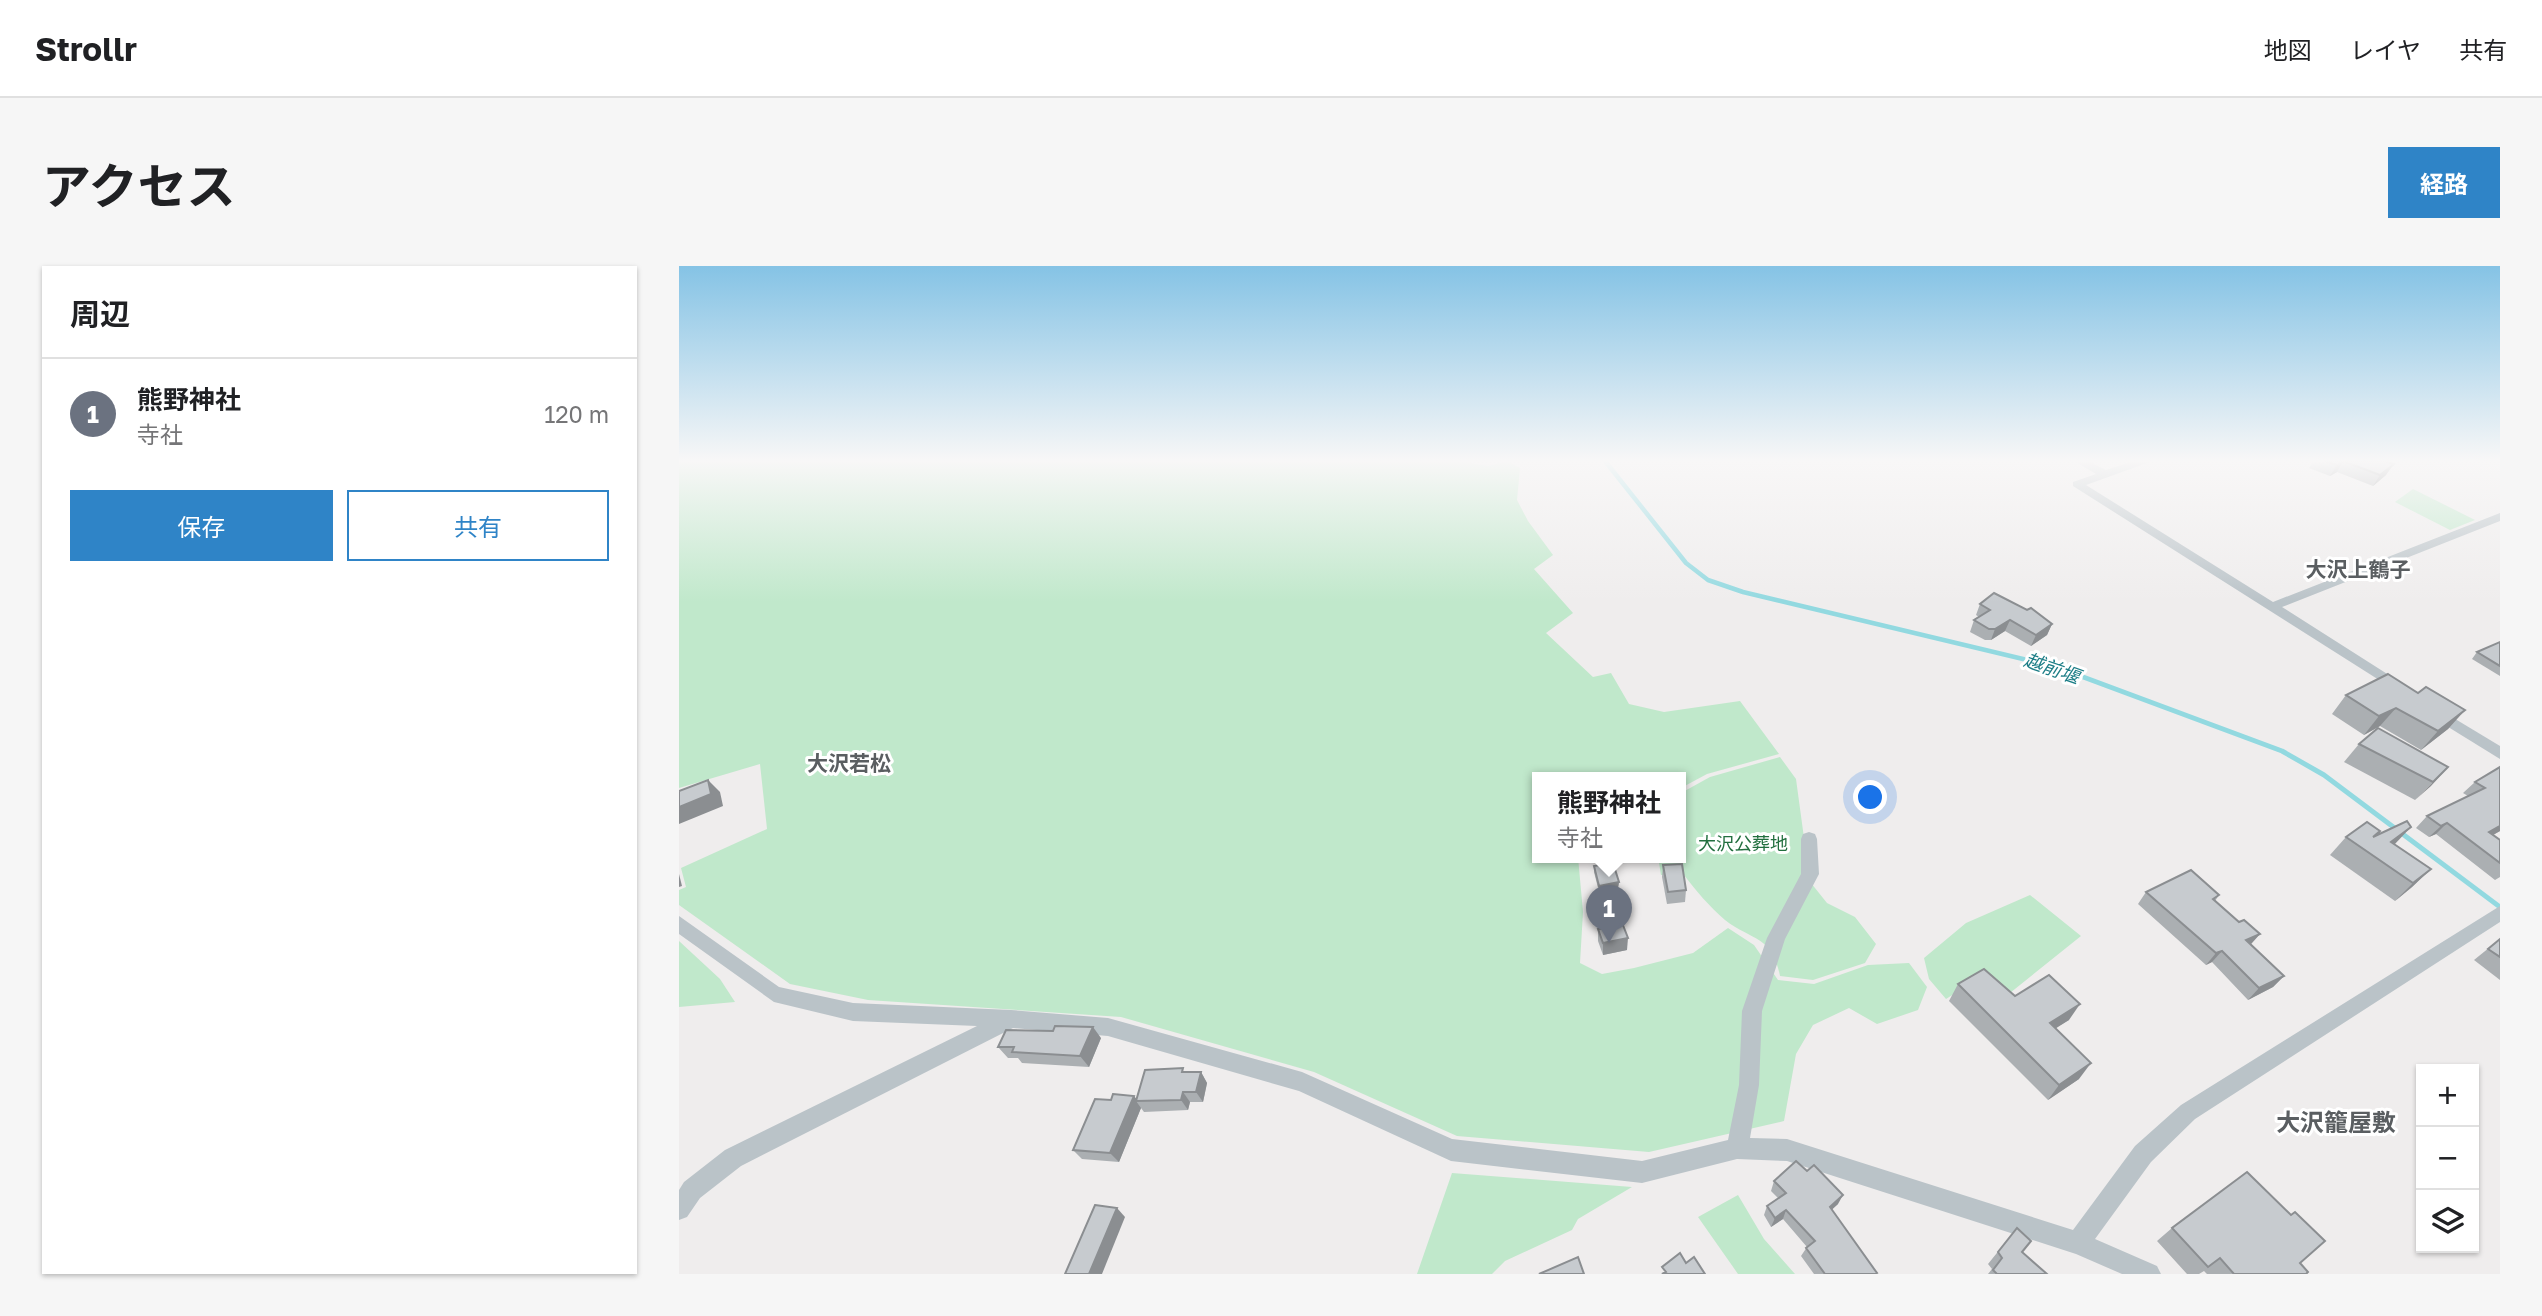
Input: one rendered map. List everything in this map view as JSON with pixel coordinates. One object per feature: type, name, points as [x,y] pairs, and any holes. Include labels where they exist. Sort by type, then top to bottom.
[{"type":"street","points":[[2115,508],[2500,753]]},
{"type":"street","points":[[2271,607],[2500,517]]},
{"type":"street","points":[[1737,1148],[1749,1085],[1752,1011],[1776,938],[1810,873],[1809,839]]},
{"type":"street","points":[[2078,1243],[2143,1154],[2188,1112],[2500,913]]},
{"type":"street","points":[[679,924],[774,994],[853,1012],[1011,1019],[1108,1027],[1302,1082],[1451,1150],[1642,1172],[1737,1148],[1787,1150],[2078,1243],[2149,1274]]},
{"type":"street","points":[[679,1209],[692,1190],[733,1158],[1011,1019]]},
{"type":"green space","points":[[679,508],[1521,508],[1553,555],[1534,569],[1573,613],[1546,633],[1593,677],[1611,673],[1629,704],[1664,712],[1740,701],[1779,754],[1707,774],[1686,785],[1686,772],[1532,772],[1532,863],[1579,863],[1583,912],[1580,963],[1602,974],[1634,968],[1693,953],[1728,928],[1754,945],[1778,980],[1814,984],[1868,965],[1909,963],[1927,987],[1918,1010],[1877,1024],[1849,1008],[1813,1025],[1796,1054],[1784,1121],[1649,1152],[1457,1136],[1314,1072],[1121,1017],[868,1000],[790,984],[679,905],[679,890],[686,887],[681,868],[767,829],[760,764],[679,788]]},
{"type":"green space","points":[[2407,508],[2451,508],[2475,520],[2450,530]]},
{"type":"green space","name":"大沢公葬地","points":[[1780,757],[1796,779],[1804,838],[1803,873],[1827,903],[1855,917],[1876,944],[1865,963],[1813,980],[1780,976],[1772,953],[1766,946],[1725,920],[1703,899],[1684,875],[1661,875],[1659,863],[1686,863],[1686,790],[1710,777]]},
{"type":"green space","points":[[2030,895],[2081,936],[2000,1001],[1976,980],[1946,999],[1929,979],[1924,958],[1966,923]]},
{"type":"green space","points":[[679,941],[720,979],[735,1002],[679,1007]]},
{"type":"green space","points":[[1452,1173],[1632,1187],[1578,1219],[1572,1230],[1505,1261],[1492,1274],[1417,1274]]},
{"type":"green space","points":[[1738,1195],[1764,1239],[1795,1274],[1738,1274],[1698,1217]]},
{"type":"building","points":[[1994,593],[2027,610],[2031,608],[2052,624],[2036,635],[2010,620],[1995,629],[1989,629],[1974,620],[1990,610],[1980,604]]},
{"type":"building","points":[[2500,642],[2500,666],[2477,652]]},
{"type":"building","points":[[2388,674],[2418,693],[2426,687],[2465,710],[2438,731],[2396,708],[2379,716],[2346,695]]},
{"type":"building","points":[[2378,728],[2448,767],[2433,782],[2359,744]]},
{"type":"building","points":[[2500,767],[2500,826],[2489,832],[2500,840],[2500,863],[2447,823],[2441,826],[2427,816],[2485,788],[2475,782]]},
{"type":"building","points":[[708,780],[711,794],[679,807],[679,791]]},
{"type":"building","points":[[2407,821],[2411,827],[2391,842],[2431,869],[2413,883],[2346,837],[2367,822],[2380,831],[2373,837]]},
{"type":"building","points":[[1613,863],[1619,882],[1599,886],[1594,866]]},
{"type":"building","points":[[1682,864],[1686,890],[1668,892],[1663,865]]},
{"type":"building","points":[[2191,870],[2219,895],[2213,899],[2239,922],[2244,920],[2260,934],[2246,940],[2284,976],[2259,988],[2222,951],[2216,953],[2146,892]]},
{"type":"building","points":[[1621,920],[1628,938],[1603,943],[1598,929],[1604,928],[1603,924]]},
{"type":"building","points":[[2500,939],[2500,957],[2488,949]]},
{"type":"building","points":[[1984,969],[2015,996],[2049,975],[2080,1004],[2050,1023],[2091,1063],[2059,1085],[1958,984]]},
{"type":"building","points":[[1055,1026],[1093,1027],[1080,1056],[1012,1052],[1014,1047],[998,1047],[1006,1030],[1053,1031]]},
{"type":"building","points":[[1183,1068],[1182,1072],[1201,1072],[1196,1092],[1183,1092],[1181,1100],[1136,1101],[1145,1070]]},
{"type":"building","points":[[1113,1094],[1134,1096],[1110,1153],[1073,1150],[1095,1099],[1111,1100]]},
{"type":"building","points":[[1796,1161],[1807,1171],[1814,1165],[1843,1195],[1830,1207],[1877,1273],[1825,1274],[1806,1248],[1815,1241],[1786,1210],[1775,1218],[1767,1206],[1786,1193],[1774,1181]]},
{"type":"building","points":[[2247,1172],[2291,1215],[2295,1212],[2325,1241],[2300,1263],[2308,1272],[2306,1274],[2234,1274],[2220,1258],[2208,1267],[2172,1228]]},
{"type":"building","points":[[1095,1205],[1117,1208],[1089,1274],[1065,1274]]},
{"type":"building","points":[[2017,1228],[2031,1241],[2022,1252],[2047,1274],[1997,1274],[1993,1270],[2002,1258],[1998,1252]]},
{"type":"building","points":[[1680,1253],[1686,1263],[1694,1257],[1705,1274],[1662,1274],[1666,1272],[1662,1267]]},
{"type":"building","points":[[1578,1257],[1584,1274],[1539,1274]]},
{"type":"waterway","name":"越前堰","points":[[1642,508],[1686,563],[1708,580],[1743,592],[2065,669]]},
{"type":"waterway","name":"越前堰","points":[[2059,668],[2282,751],[2324,775],[2500,907]]},
{"type":"place","name":"熊野神社","points":[[1609,943]]},
{"type":"district","name":"大沢上鶴子","points":[[2358,570]]},
{"type":"district","name":"大沢若松","points":[[849,764]]},
{"type":"district","name":"大沢籠屋敷","points":[[2336,1123]]}]
